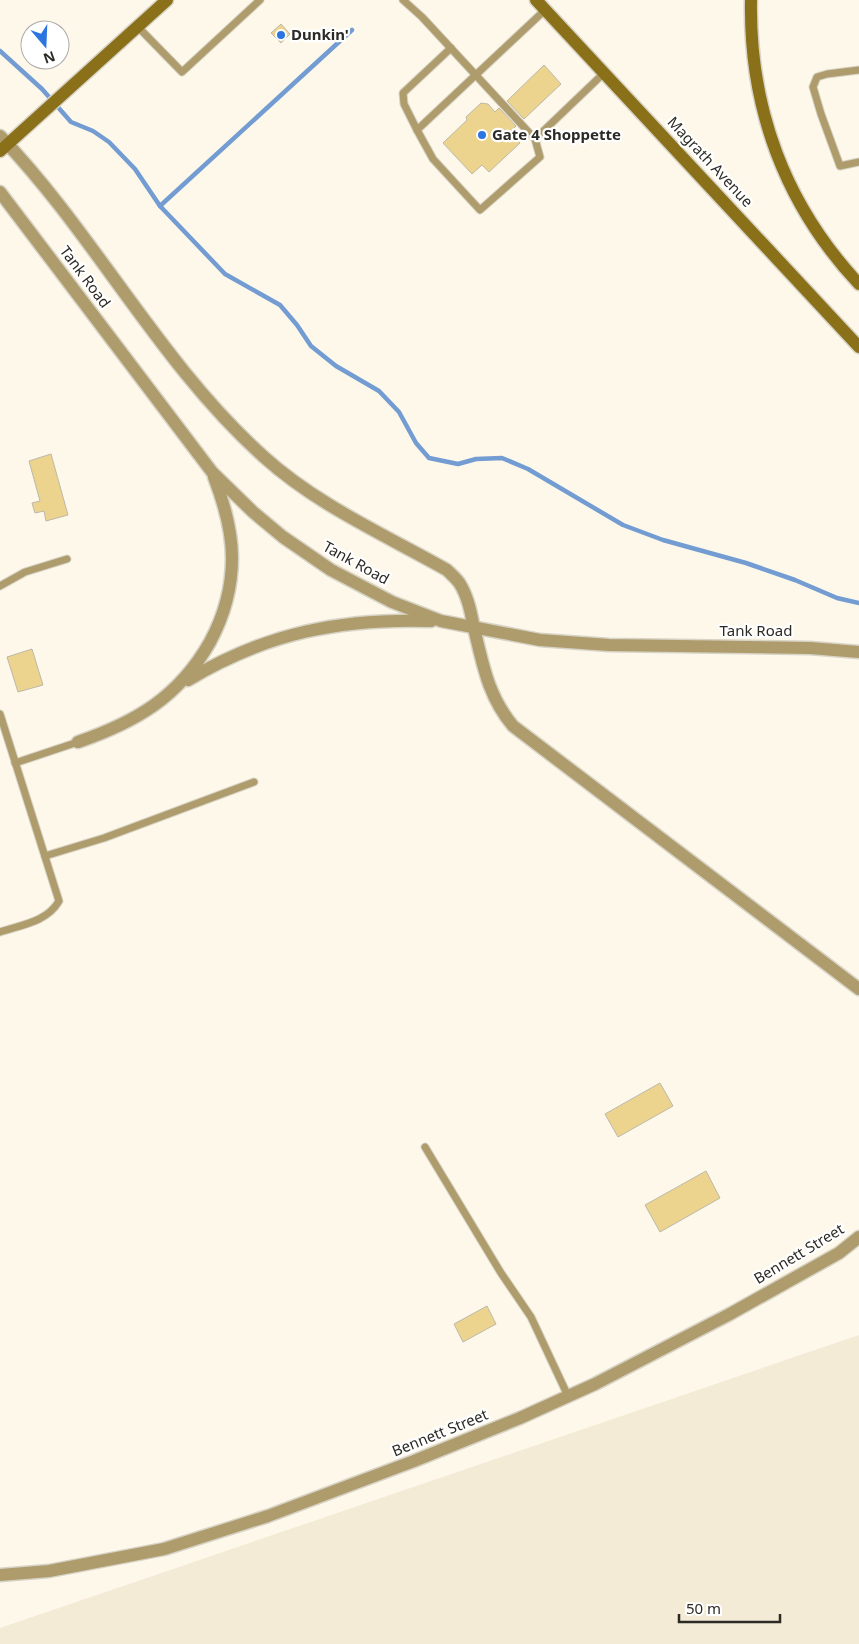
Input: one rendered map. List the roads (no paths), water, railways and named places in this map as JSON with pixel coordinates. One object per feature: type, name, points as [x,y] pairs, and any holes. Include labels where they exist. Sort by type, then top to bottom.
[{"type":"main road","points":[[3,144],[30,124],[167,0]]},
{"type":"main road","name":"Magrath Avenue","points":[[536,0],[859,347]]},
{"type":"main road","points":[[751,0],[752,46],[758,90],[767,127],[776,152],[795,194],[818,235],[859,284]]},
{"type":"street","points":[[3,144],[53,198],[204,398],[230,426],[298,485],[338,510],[447,570],[460,584],[468,600],[492,692],[501,712],[513,726],[859,989]]},
{"type":"street","name":"Tank Road","points":[[0,192],[212,472],[253,512],[283,537],[331,570],[392,602],[441,621],[540,640],[609,645],[810,648],[859,652]]},
{"type":"street","points":[[78,742],[127,722],[164,699],[191,672],[214,635],[223,615],[228,595],[232,557],[231,538],[222,497],[212,472]]},
{"type":"street","points":[[179,685],[232,656],[305,631],[354,622],[441,621]]},
{"type":"street","name":"Bennett Street","points":[[1,1572],[41,1572],[155,1551],[268,1516],[414,1461],[520,1418],[595,1384],[730,1314],[839,1253],[859,1237]]},
{"type":"lane","points":[[138,27],[182,72],[260,0]]},
{"type":"lane","points":[[402,0],[422,17],[451,48],[476,76],[535,139],[540,157],[480,210],[433,159],[404,104],[404,93],[451,48]]},
{"type":"lane","points":[[417,130],[545,10]]},
{"type":"lane","points":[[859,70],[817,77],[813,87],[840,166],[859,162]]},
{"type":"lane","points":[[535,139],[604,73]]},
{"type":"lane","points":[[0,586],[25,572],[67,559]]},
{"type":"lane","points":[[0,714],[59,901],[55,908],[38,920],[0,932]]},
{"type":"lane","points":[[15,762],[78,742]]},
{"type":"lane","points":[[45,856],[104,838],[254,782]]},
{"type":"lane","points":[[425,1147],[501,1273],[531,1317],[568,1396]]},
{"type":"waterway","points":[[160,206],[352,30]]},
{"type":"waterway","points":[[0,51],[42,89],[71,122],[93,131],[109,142],[135,169],[160,206],[225,274],[280,305],[311,346],[336,366],[379,391],[399,412],[416,443],[429,458],[458,464],[476,459],[502,458],[528,469],[623,525],[663,540],[746,563],[795,580],[837,598],[859,603]]},
{"type":"place","name":"Dunkin'","points":[[281,35]]},
{"type":"place","name":"Gate 4 Shoppette","points":[[482,135]]}]
